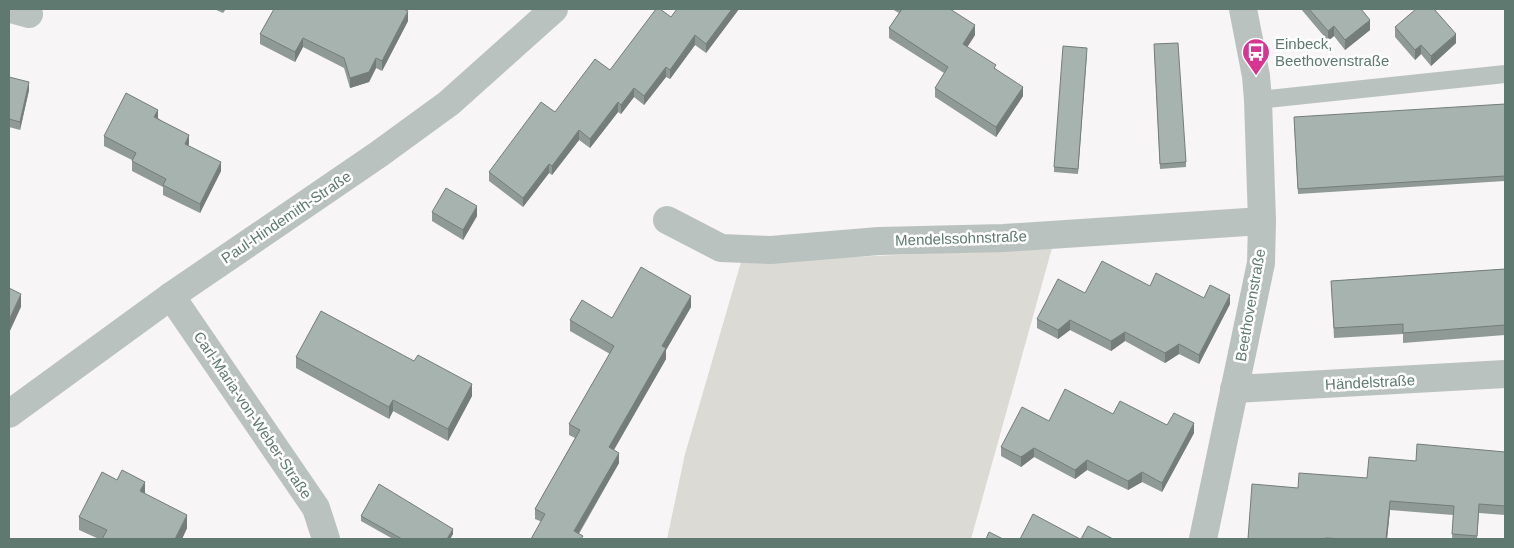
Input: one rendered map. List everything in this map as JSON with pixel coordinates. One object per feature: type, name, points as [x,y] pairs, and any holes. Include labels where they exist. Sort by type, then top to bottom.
[{"type":"street","name":"Paul-Hindemith-Straße","points":[[9,414],[171,296],[379,154],[449,103],[554,9]]},
{"type":"street","name":"Beethovenstraße","points":[[1203,539],[1260,263],[1262,221],[1258,100],[1256,76],[1243,9]]},
{"type":"street","name":"Mendelssohnstraße","points":[[667,220],[721,248],[771,250],[879,242],[1004,238],[1262,221]]},
{"type":"street","name":"Carl-Maria-von-Weber-Straße","points":[[171,296],[316,508],[326,539]]},
{"type":"street","name":"Händelstraße","points":[[1234,390],[1505,374]]},
{"type":"lane","points":[[1258,100],[1505,74]]},
{"type":"shaded area","points":[[1052,248],[971,539],[667,539],[685,454],[741,262]]},
{"type":"building","points":[[274,9],[403,9],[408,11],[382,61],[376,58],[369,72],[350,78],[344,58],[303,38],[295,52],[260,34]]},
{"type":"building","points":[[656,9],[660,9],[671,17],[677,9],[732,9],[706,44],[695,35],[670,70],[666,67],[644,96],[634,88],[621,105],[618,102],[590,139],[579,130],[552,166],[549,164],[523,198],[489,172],[541,102],[555,112],[595,59],[610,70]]},
{"type":"building","points":[[902,9],[950,9],[975,25],[963,44],[996,65],[994,68],[1023,87],[996,127],[935,88],[948,67],[889,28]]},
{"type":"building","points":[[1309,9],[1361,9],[1370,20],[1345,40],[1334,26],[1328,31]]},
{"type":"building","points":[[1416,9],[1434,9],[1456,34],[1431,56],[1421,45],[1415,50],[1395,27]]},
{"type":"building","points":[[1178,43],[1186,162],[1160,164],[1154,44]]},
{"type":"building","points":[[1063,46],[1087,48],[1078,169],[1054,167]]},
{"type":"building","points":[[9,77],[29,82],[20,122],[9,119]]},
{"type":"building","points":[[126,93],[158,110],[154,117],[189,135],[185,144],[221,162],[200,204],[163,185],[166,179],[132,161],[136,153],[104,136]]},
{"type":"building","points":[[1505,104],[1505,176],[1298,189],[1294,117]]},
{"type":"building","points":[[446,188],[477,206],[463,230],[432,212]]},
{"type":"building","points":[[1102,261],[1150,286],[1156,273],[1204,298],[1210,285],[1230,295],[1199,355],[1179,344],[1165,353],[1125,332],[1111,341],[1070,320],[1058,330],[1037,319],[1058,279],[1085,293]]},
{"type":"building","points":[[641,267],[691,296],[662,346],[666,348],[609,447],[619,453],[574,531],[583,536],[581,539],[531,539],[545,514],[535,509],[580,430],[569,424],[614,346],[570,320],[582,300],[612,318]]},
{"type":"building","points":[[1505,269],[1505,325],[1403,333],[1403,324],[1334,328],[1331,281]]},
{"type":"building","points":[[9,288],[21,294],[9,320]]},
{"type":"building","points":[[321,311],[414,361],[418,355],[472,384],[448,429],[393,400],[389,407],[296,357]]},
{"type":"building","points":[[1065,389],[1113,414],[1120,401],[1167,425],[1174,413],[1194,423],[1162,483],[1142,472],[1128,481],[1087,460],[1075,470],[1034,448],[1021,457],[1001,447],[1022,407],[1049,421]]},
{"type":"building","points":[[1417,444],[1505,452],[1505,506],[1479,504],[1477,536],[1452,534],[1454,506],[1390,501],[1386,539],[1248,539],[1252,484],[1298,488],[1299,473],[1367,478],[1369,457],[1416,461]]},
{"type":"building","points":[[122,470],[145,482],[140,491],[187,515],[175,539],[102,539],[107,530],[79,517],[102,472],[117,480]]},
{"type":"building","points":[[379,484],[453,529],[447,539],[402,539],[361,516]]},
{"type":"building","points":[[1033,514],[1080,539],[1020,539]]},
{"type":"building","points":[[1088,526],[1113,539],[1081,539]]},
{"type":"building","points":[[989,532],[1003,539],[986,539]]},
{"type":"place","name":"Einbeck, Beethovenstraße","points":[[1256,76]]}]
